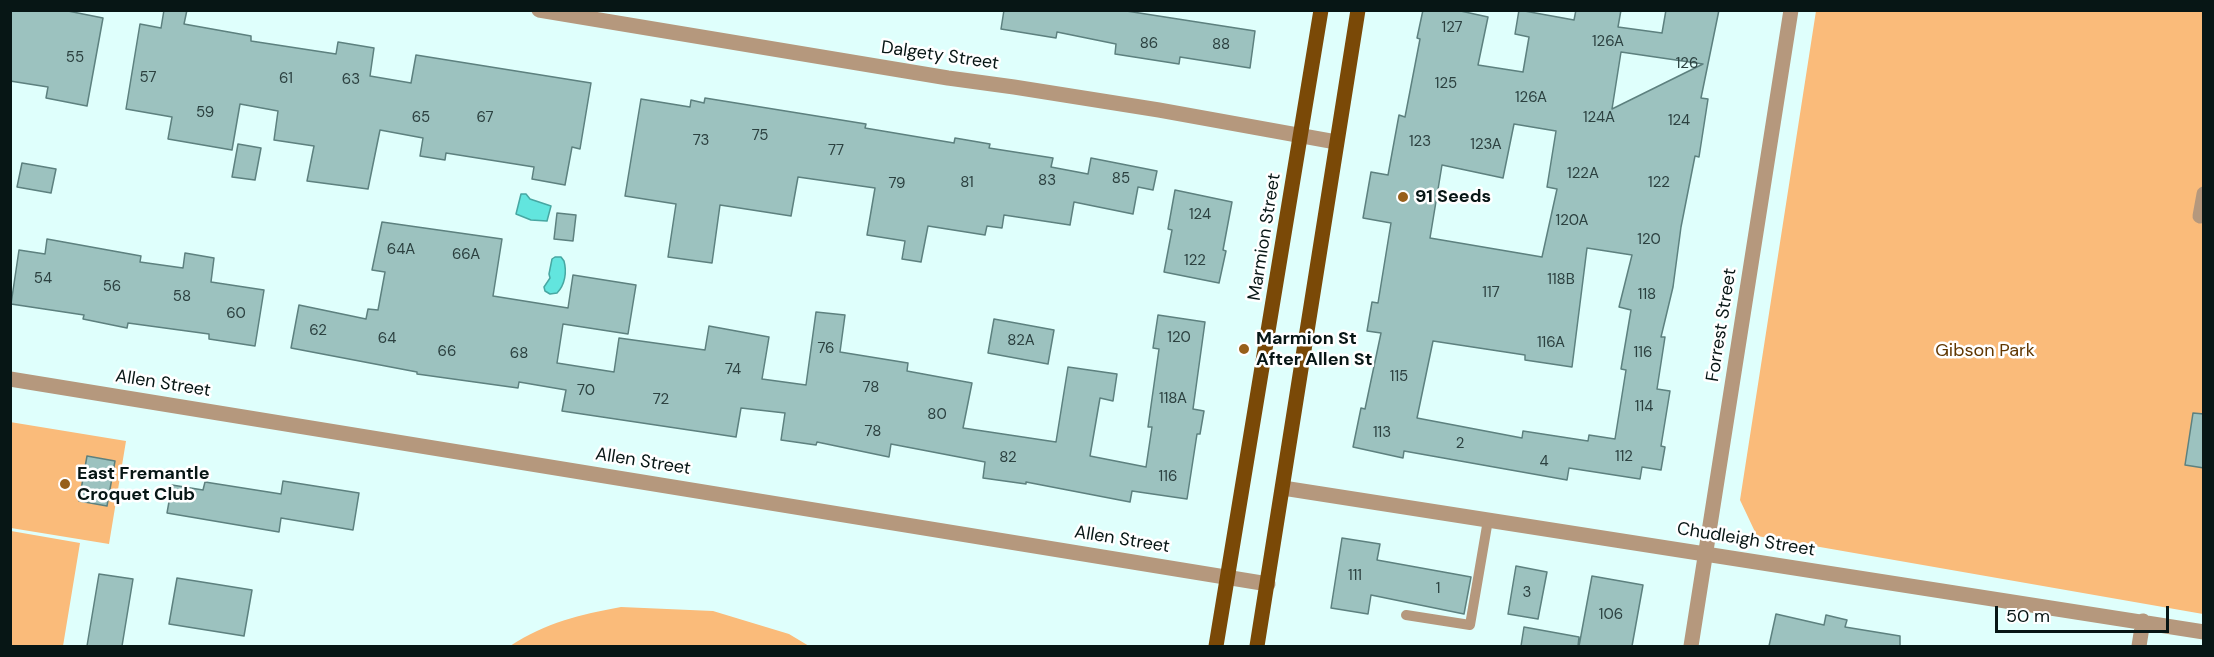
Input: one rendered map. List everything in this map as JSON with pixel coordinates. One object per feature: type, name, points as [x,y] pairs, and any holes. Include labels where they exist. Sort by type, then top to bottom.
[{"type":"main road","name":"Marmion Street","points":[[1216,646],[1321,10]]},
{"type":"main road","points":[[1257,646],[1358,10]]},
{"type":"street","name":"Dalgety Street","points":[[539,10],[1301,134],[1336,142]]},
{"type":"street","name":"Forrest Street","points":[[1691,646],[1791,10]]},
{"type":"street","points":[[2200,216],[2204,194]]},
{"type":"street","name":"Allen Street","points":[[10,379],[1268,584]]},
{"type":"street","name":"Chudleigh Street","points":[[1283,488],[2204,632]]},
{"type":"street","points":[[2139,646],[2144,621]]},
{"type":"lane","points":[[1406,615],[1470,625],[1488,520]]},
{"type":"green space","name":"Gibson Park","points":[[1816,11],[2203,11],[2203,614],[1757,536],[1740,500]]},
{"type":"green space","name":"East Fremantle Croquet Club","points":[[10,422],[126,441],[109,544],[11,528]]},
{"type":"green space","points":[[11,531],[80,543],[63,646],[11,646]]},
{"type":"green space","points":[[621,607],[713,611],[789,634],[809,646],[510,646],[537,631],[564,620]]},
{"type":"water","points":[[521,194],[526,194],[530,199],[551,206],[547,221],[531,220],[516,214]]},
{"type":"water","points":[[561,257],[564,261],[564,282],[557,293],[550,294],[545,291],[544,287],[550,278],[552,259]]},
{"type":"building","points":[[10,10],[63,10],[103,18],[87,106],[46,98],[48,87],[10,81]]},
{"type":"building","points":[[164,10],[187,10],[184,24],[251,36],[251,41],[336,54],[338,42],[374,48],[370,76],[411,83],[416,55],[591,83],[580,149],[572,147],[565,185],[532,179],[534,167],[446,153],[445,160],[420,156],[423,138],[380,130],[368,189],[307,181],[314,146],[274,140],[278,111],[240,104],[232,150],[168,139],[172,117],[126,109],[140,24],[161,28]]},
{"type":"building","points":[[1004,10],[1120,10],[1255,31],[1250,68],[1180,57],[1179,64],[1115,54],[1116,44],[1057,32],[1056,38],[1001,29]]},
{"type":"building","points":[[1423,10],[1456,10],[1488,17],[1478,65],[1523,72],[1529,37],[1515,34],[1519,10],[1574,20],[1576,10],[1621,10],[1618,27],[1662,33],[1666,10],[1719,10],[1701,98],[1708,99],[1699,157],[1695,156],[1681,227],[1673,287],[1661,337],[1665,337],[1657,389],[1670,391],[1661,446],[1665,447],[1661,470],[1642,467],[1640,479],[1569,468],[1567,480],[1404,451],[1403,458],[1353,447],[1361,408],[1365,409],[1381,333],[1367,331],[1372,302],[1378,303],[1391,223],[1363,218],[1371,172],[1388,175],[1399,115],[1405,117],[1420,39],[1417,38]],"holes":[[[1621,52],[1703,64],[1612,109]],[[1514,124],[1556,131],[1547,187],[1557,189],[1542,257],[1430,238],[1442,165],[1503,178]],[[1587,248],[1632,255],[1619,307],[1631,310],[1621,369],[1626,370],[1615,439],[1589,435],[1588,441],[1523,431],[1522,438],[1417,418],[1433,341],[1525,355],[1525,360],[1572,367]]]},
{"type":"building","points":[[705,98],[866,124],[865,128],[954,143],[955,138],[990,144],[989,148],[1053,158],[1051,167],[1088,174],[1091,158],[1157,171],[1153,190],[1138,187],[1133,214],[1074,202],[1070,225],[1004,215],[1002,228],[987,226],[985,235],[928,226],[921,262],[902,259],[905,241],[867,235],[875,188],[798,177],[791,216],[720,205],[712,263],[668,257],[676,204],[625,196],[641,99],[690,107],[691,100],[704,103]]},
{"type":"building","points":[[238,144],[261,148],[255,180],[232,177]]},
{"type":"building","points":[[22,163],[56,169],[51,193],[17,187]]},
{"type":"building","points":[[1175,190],[1232,202],[1223,250],[1226,251],[1219,283],[1164,272],[1172,230],[1168,229]]},
{"type":"building","points":[[557,213],[576,215],[573,241],[554,239]]},
{"type":"building","points":[[382,222],[502,239],[493,296],[568,308],[573,275],[636,285],[628,334],[563,324],[557,363],[614,372],[619,338],[705,350],[709,326],[769,337],[762,379],[806,385],[816,312],[845,315],[840,352],[908,363],[907,371],[972,383],[963,428],[1056,442],[1068,367],[1117,374],[1113,401],[1100,398],[1090,456],[1146,467],[1152,427],[1148,427],[1159,349],[1153,348],[1158,315],[1205,322],[1193,409],[1204,411],[1200,434],[1197,434],[1187,499],[1132,491],[1130,502],[1026,482],[1026,484],[983,478],[985,462],[891,444],[889,457],[817,442],[816,445],[781,440],[785,413],[741,408],[736,437],[562,411],[566,390],[519,382],[518,388],[417,374],[417,372],[291,348],[299,305],[366,319],[368,309],[378,310],[385,272],[372,270]]},
{"type":"building","points":[[47,239],[141,256],[140,262],[183,268],[185,253],[214,258],[211,282],[264,290],[255,346],[209,339],[209,334],[128,323],[127,328],[83,319],[84,315],[11,304],[19,250],[45,254]]},
{"type":"building","points":[[994,319],[1054,330],[1048,364],[988,353]]},
{"type":"building","points":[[2193,413],[2204,414],[2204,468],[2185,465]]},
{"type":"building","points":[[87,456],[115,461],[107,506],[79,501]]},
{"type":"building","points":[[283,481],[359,493],[353,530],[281,518],[279,532],[167,513],[172,485],[203,490],[205,482],[281,494]]},
{"type":"building","points":[[1342,538],[1380,544],[1377,560],[1471,577],[1464,614],[1371,595],[1368,614],[1331,608]]},
{"type":"building","points":[[1516,566],[1547,572],[1538,619],[1508,614]]},
{"type":"building","points":[[99,574],[133,579],[122,646],[87,646]]},
{"type":"building","points":[[1592,576],[1643,585],[1632,646],[1579,646]]},
{"type":"building","points":[[177,578],[252,590],[244,636],[169,624]]},
{"type":"building","points":[[1776,614],[1824,625],[1826,615],[1847,620],[1845,627],[1900,636],[1900,646],[1769,646]]},
{"type":"building","points":[[1524,627],[1579,637],[1578,646],[1521,646]]},
{"type":"place","name":"91 Seeds","points":[[1403,197]]},
{"type":"place","name":"Marmion St After Allen St","points":[[1244,349]]},
{"type":"place","name":"East Fremantle Croquet Club","points":[[65,484]]}]
